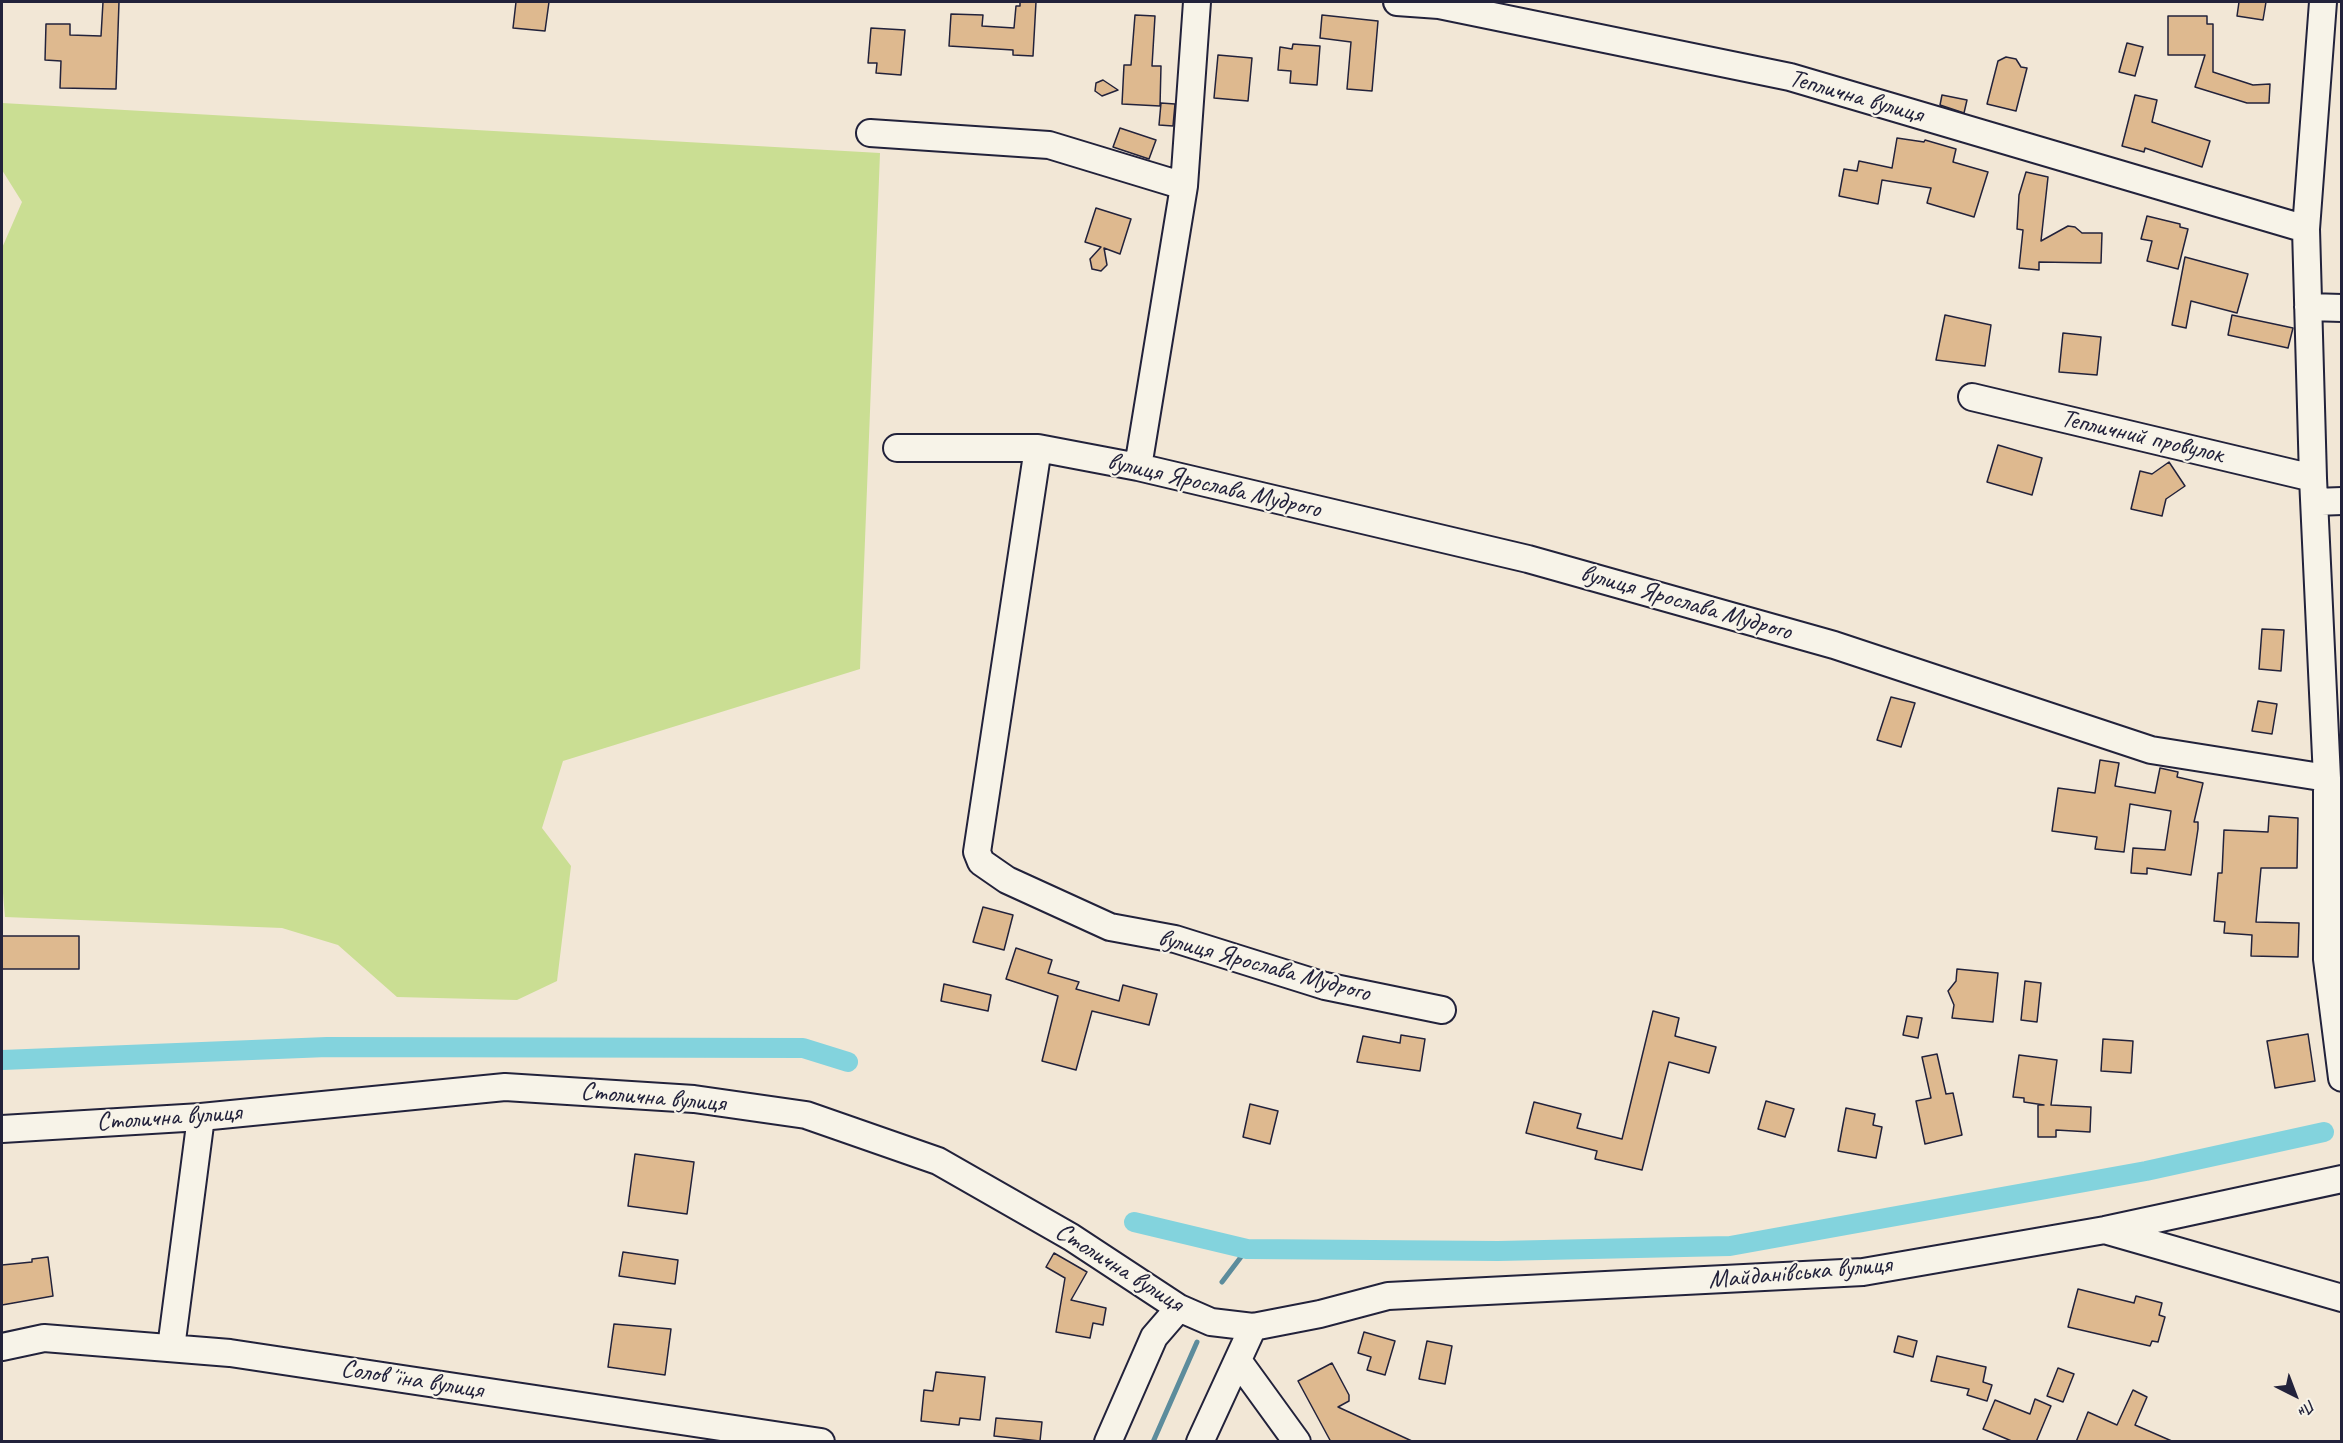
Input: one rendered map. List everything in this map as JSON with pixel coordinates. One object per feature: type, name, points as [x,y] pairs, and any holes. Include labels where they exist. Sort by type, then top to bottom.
[{"type":"street","points":[[1138,467],[1184,186],[1197,2]]},
{"type":"street","name":"Теплична вулиця","points":[[1397,2],[1439,5],[1791,77],[2306,230]]},
{"type":"street","points":[[2323,2],[2306,230],[2326,778],[2327,959],[2341,1073]]},
{"type":"street","points":[[870,133],[1049,145],[1184,186]]},
{"type":"street","points":[[2308,307],[2342,308]]},
{"type":"street","name":"Тепличний провулок","points":[[1972,397],[2314,490],[2342,501]]},
{"type":"street","name":"вулиця Ярослава Мудрого","points":[[897,448],[1038,448],[1138,467],[1528,559],[1789,632],[1939,678],[2073,726],[2151,750],[2326,778]]},
{"type":"street","name":"вулиця Ярослава Мудрого","points":[[1038,448],[977,852],[981,862],[1007,880],[1110,927],[1175,939],[1325,986],[1442,1010]]},
{"type":"street","name":"Столична вулиця","points":[[2,1129],[201,1118],[505,1087],[694,1099],[806,1115],[938,1161],[1071,1238],[1179,1308],[1211,1322],[1253,1327]]},
{"type":"street","points":[[171,1348],[201,1118]]},
{"type":"street","name":"Майданівська вулиця","points":[[1253,1327],[1320,1314],[1388,1296],[1863,1272],[2105,1230],[2342,1179]]},
{"type":"street","points":[[2105,1230],[2342,1298]]},
{"type":"street","points":[[1108,1442],[1154,1337],[1179,1308]]},
{"type":"street","points":[[1200,1442],[1239,1362],[1253,1327]]},
{"type":"street","name":"Соловʼїна вулиця","points":[[2,1347],[44,1338],[230,1353],[821,1442]]},
{"type":"street","points":[[1239,1362],[1297,1442]]},
{"type":"green space","points":[[2,103],[880,153],[860,669],[563,761],[542,828],[571,866],[557,981],[517,1000],[397,997],[338,945],[282,928],[5,917],[2,881],[2,248],[22,202],[2,170]]},
{"type":"building","points":[[103,2],[119,2],[116,89],[60,88],[61,61],[45,60],[46,24],[70,24],[70,35],[101,36]]},
{"type":"building","points":[[516,2],[549,2],[545,31],[513,28]]},
{"type":"building","points":[[1020,2],[1036,2],[1033,56],[1013,55],[1013,50],[949,46],[951,14],[983,15],[982,26],[1014,28],[1016,6],[1020,6]]},
{"type":"building","points":[[2239,2],[2266,2],[2263,20],[2237,16]]},
{"type":"building","points":[[1135,15],[1155,16],[1152,66],[1161,66],[1160,106],[1122,104],[1124,65],[1131,65]]},
{"type":"building","points":[[1322,15],[1378,21],[1372,91],[1347,89],[1351,42],[1320,38]]},
{"type":"building","points":[[2168,16],[2207,16],[2207,24],[2213,24],[2213,72],[2253,85],[2270,84],[2269,103],[2247,103],[2195,87],[2205,55],[2168,55]]},
{"type":"building","points":[[871,28],[905,30],[901,75],[876,73],[877,63],[868,63]]},
{"type":"building","points":[[2127,43],[2143,47],[2135,76],[2119,72]]},
{"type":"building","points":[[1293,44],[1320,46],[1317,85],[1290,83],[1291,71],[1278,70],[1280,47],[1292,49]]},
{"type":"building","points":[[1218,55],[1252,58],[1248,101],[1214,98]]},
{"type":"building","points":[[2006,57],[2016,59],[2021,67],[2027,68],[2016,111],[1987,104],[1998,61]]},
{"type":"building","points":[[1103,80],[1118,90],[1102,96],[1095,91],[1096,83]]},
{"type":"building","points":[[1942,95],[1967,100],[1964,113],[1940,105]]},
{"type":"building","points":[[2135,95],[2157,100],[2152,122],[2210,141],[2202,167],[2145,148],[2144,152],[2122,146]]},
{"type":"building","points":[[1161,103],[1175,104],[1173,126],[1159,125]]},
{"type":"building","points":[[1120,128],[1156,140],[1149,159],[1113,147]]},
{"type":"building","points":[[1897,138],[1924,142],[1925,140],[1956,149],[1953,162],[1988,172],[1974,217],[1927,203],[1931,188],[1882,180],[1878,204],[1839,196],[1844,169],[1857,171],[1859,161],[1892,168]]},
{"type":"building","points":[[2026,172],[2048,177],[2041,241],[2068,226],[2075,227],[2082,233],[2102,233],[2101,263],[2039,262],[2039,270],[2019,268],[2023,230],[2017,229],[2019,195]]},
{"type":"building","points":[[1096,208],[1131,219],[1120,254],[1104,248],[1107,265],[1101,271],[1092,269],[1090,259],[1101,247],[1085,242]]},
{"type":"building","points":[[2147,216],[2180,224],[2180,227],[2188,229],[2178,269],[2147,261],[2152,241],[2141,239]]},
{"type":"building","points":[[2185,257],[2248,274],[2237,313],[2191,301],[2186,328],[2172,325]]},
{"type":"building","points":[[1945,315],[1991,325],[1985,366],[1936,360]]},
{"type":"building","points":[[2232,315],[2293,328],[2288,348],[2228,335]]},
{"type":"building","points":[[2063,333],[2101,337],[2097,375],[2059,372]]},
{"type":"building","points":[[1998,445],[2042,458],[2032,495],[1987,482]]},
{"type":"building","points":[[2169,462],[2185,486],[2166,499],[2162,516],[2131,509],[2140,471],[2152,474]]},
{"type":"building","points":[[2262,629],[2284,630],[2281,671],[2259,669]]},
{"type":"building","points":[[1891,697],[1915,703],[1901,747],[1877,740]]},
{"type":"building","points":[[2258,701],[2277,704],[2272,734],[2252,731]]},
{"type":"building","points":[[2100,760],[2119,763],[2115,786],[2155,793],[2160,768],[2178,772],[2177,777],[2203,783],[2194,822],[2198,822],[2198,829],[2191,875],[2147,868],[2147,874],[2131,873],[2133,848],[2165,850],[2171,811],[2130,804],[2124,852],[2095,849],[2097,837],[2052,831],[2058,788],[2095,793]]},
{"type":"building","points":[[2269,816],[2298,818],[2297,868],[2261,868],[2256,922],[2299,923],[2298,957],[2251,956],[2252,935],[2224,933],[2225,922],[2214,921],[2218,873],[2222,873],[2224,830],[2268,832]]},
{"type":"building","points":[[983,907],[1013,915],[1004,950],[973,942]]},
{"type":"building","points":[[2,936],[79,936],[79,969],[2,969]]},
{"type":"building","points":[[1016,948],[1052,960],[1048,973],[1079,982],[1076,989],[1119,1001],[1123,985],[1157,994],[1149,1025],[1092,1011],[1076,1070],[1042,1061],[1058,996],[1006,979]]},
{"type":"building","points":[[1957,969],[1998,973],[1993,1022],[1952,1018],[1954,1005],[1948,991],[1956,981]]},
{"type":"building","points":[[2025,981],[2041,983],[2037,1022],[2021,1020]]},
{"type":"building","points":[[944,984],[991,995],[988,1011],[941,1001]]},
{"type":"building","points":[[1653,1011],[1679,1018],[1675,1036],[1716,1047],[1709,1073],[1669,1062],[1642,1170],[1595,1159],[1597,1151],[1526,1133],[1534,1102],[1581,1114],[1577,1128],[1622,1139]]},
{"type":"building","points":[[1907,1016],[1922,1018],[1918,1038],[1903,1035]]},
{"type":"building","points":[[2308,1034],[2315,1081],[2275,1088],[2267,1041]]},
{"type":"building","points":[[1401,1035],[1425,1039],[1420,1071],[1357,1062],[1363,1036],[1400,1043]]},
{"type":"building","points":[[2103,1039],[2133,1041],[2131,1073],[2101,1071]]},
{"type":"building","points":[[1937,1054],[1946,1094],[1953,1093],[1962,1135],[1925,1144],[1916,1101],[1931,1098],[1922,1057]]},
{"type":"building","points":[[2019,1055],[2057,1060],[2051,1105],[2091,1107],[2090,1132],[2056,1130],[2056,1137],[2038,1137],[2038,1105],[2044,1105],[2024,1102],[2024,1098],[2013,1097]]},
{"type":"building","points":[[1766,1101],[1794,1109],[1785,1137],[1758,1129]]},
{"type":"building","points":[[1250,1104],[1278,1111],[1270,1144],[1243,1137]]},
{"type":"building","points":[[1846,1108],[1875,1114],[1873,1125],[1882,1127],[1876,1158],[1838,1151]]},
{"type":"building","points":[[635,1154],[694,1162],[687,1214],[628,1206]]},
{"type":"building","points":[[623,1252],[678,1260],[675,1284],[619,1276]]},
{"type":"building","points":[[1054,1253],[1087,1272],[1071,1300],[1106,1308],[1103,1325],[1093,1323],[1090,1338],[1056,1332],[1065,1278],[1046,1267]]},
{"type":"building","points":[[48,1257],[53,1296],[2,1305],[2,1265],[32,1262],[32,1259]]},
{"type":"building","points":[[2078,1289],[2134,1303],[2136,1296],[2162,1303],[2159,1315],[2165,1317],[2158,1342],[2152,1341],[2150,1346],[2068,1327]]},
{"type":"building","points":[[614,1324],[671,1329],[665,1375],[608,1367]]},
{"type":"building","points":[[1364,1332],[1395,1341],[1385,1375],[1367,1370],[1371,1357],[1358,1353]]},
{"type":"building","points":[[1898,1336],[1917,1341],[1913,1357],[1894,1352]]},
{"type":"building","points":[[1427,1341],[1452,1346],[1445,1384],[1419,1379]]},
{"type":"building","points":[[1937,1356],[1986,1367],[1983,1382],[1992,1385],[1987,1401],[1967,1395],[1969,1389],[1931,1381]]},
{"type":"building","points":[[1332,1363],[1349,1395],[1349,1401],[1338,1407],[1414,1442],[1331,1442],[1298,1381]]},
{"type":"building","points":[[2058,1368],[2074,1374],[2063,1402],[2047,1396]]},
{"type":"building","points":[[936,1372],[985,1377],[980,1420],[960,1418],[959,1425],[921,1421],[924,1390],[933,1391]]},
{"type":"building","points":[[2133,1390],[2147,1397],[2135,1425],[2174,1442],[2076,1442],[2088,1412],[2117,1425]]},
{"type":"building","points":[[2035,1399],[2051,1406],[2036,1442],[2014,1442],[1983,1429],[1995,1400],[2030,1414]]},
{"type":"building","points":[[996,1418],[1042,1422],[1040,1441],[994,1436]]},
{"type":"waterway","points":[[2,1060],[327,1047],[803,1048],[848,1062]]},
{"type":"waterway","points":[[1134,1222],[1247,1249],[1498,1251],[1730,1246],[2146,1171],[2324,1132]]},
{"type":"waterway","points":[[1222,1282],[1247,1249]]},
{"type":"waterway","points":[[1153,1442],[1197,1342]]}]
